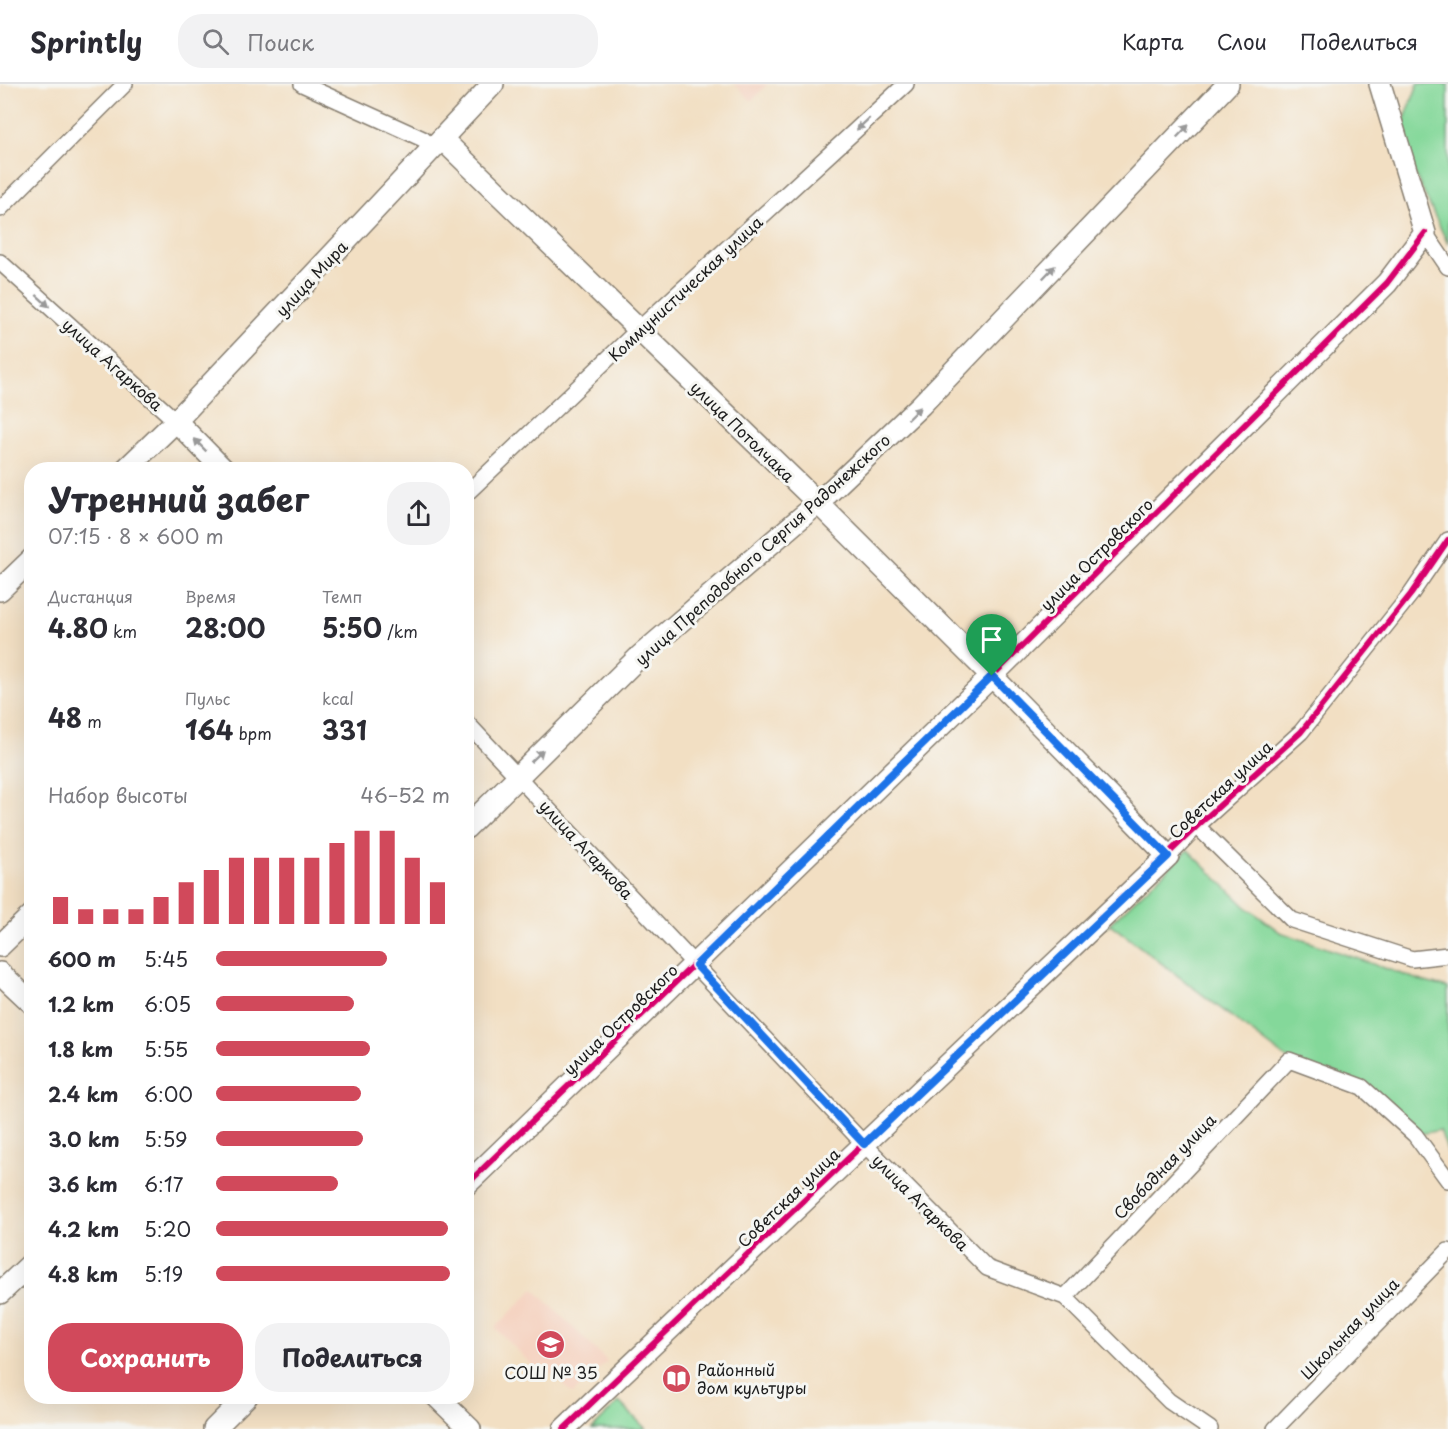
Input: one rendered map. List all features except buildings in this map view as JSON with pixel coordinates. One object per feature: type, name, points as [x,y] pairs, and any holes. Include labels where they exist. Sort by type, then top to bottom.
[{"type":"street","points":[[0,209],[125,84]]},
{"type":"street","name":"улица Потолчака","points":[[302,84],[437,144],[638,330],[818,504],[992,676],[1168,856]]},
{"type":"street","name":"улица Мира","points":[[133,462],[176,421],[493,84]]},
{"type":"street","name":"Коммунистическая улица","points":[[474,486],[638,330],[906,84]]},
{"type":"street","name":"улица Преподобного Сергия Радонежского","points":[[474,820],[640,656],[818,504],[921,405],[1228,84]]},
{"type":"street","points":[[1380,84],[1425,233],[1448,267]]},
{"type":"street","name":"улица Островского","points":[[474,1177],[696,965],[992,676],[1387,283],[1425,233]]},
{"type":"street","name":"улица Агаркова","points":[[0,262],[176,421],[216,462]]},
{"type":"street","name":"Советская улица","points":[[564,1429],[1197,826],[1301,732],[1410,594],[1448,540]]},
{"type":"street","points":[[0,590],[24,567]]},
{"type":"street","name":"улица Агаркова","points":[[474,730],[864,1144],[987,1268],[1065,1297],[1169,1401],[1210,1429]]},
{"type":"street","points":[[1197,826],[1292,920],[1412,959],[1448,955]]},
{"type":"street","points":[[0,946],[24,923]]},
{"type":"street","points":[[0,973],[24,996]]},
{"type":"street","name":"Свободная улица","points":[[1065,1297],[1289,1060],[1362,1087],[1415,1135],[1448,1180]]},
{"type":"street","name":"Школьная улица","points":[[1275,1429],[1448,1251]]},
{"type":"street","points":[[0,1293],[24,1270]]},
{"type":"street","points":[[214,1429],[239,1404]]},
{"type":"street","points":[[444,1404],[470,1429]]},
{"type":"shaded area","points":[[734,84],[767,84],[752,101]]},
{"type":"shaded area","name":"СОШ № 35","points":[[534,1289],[607,1361],[573,1394],[542,1365],[536,1369],[495,1328]]},
{"type":"green space","points":[[1418,84],[1448,84],[1448,244],[1414,172],[1404,121]]},
{"type":"green space","points":[[1188,850],[1245,906],[1280,932],[1448,988],[1448,1153],[1440,1130],[1415,1135],[1362,1087],[1289,1060],[1110,924],[1105,928]]},
{"type":"green space","points":[[619,1402],[646,1429],[592,1429]]},
{"type":"cycle path","points":[[474,1177],[992,676],[1387,283],[1425,233]]},
{"type":"cycle path","points":[[564,1429],[1197,826],[1301,732],[1411,594],[1448,540]]},
{"type":"place","name":"СОШ № 35","points":[[551,1344]]},
{"type":"place","name":"Районный дом культуры","points":[[676,1378]]},
{"type":"route","points":[[992,676],[1168,856],[864,1144],[696,965],[992,676]]}]
